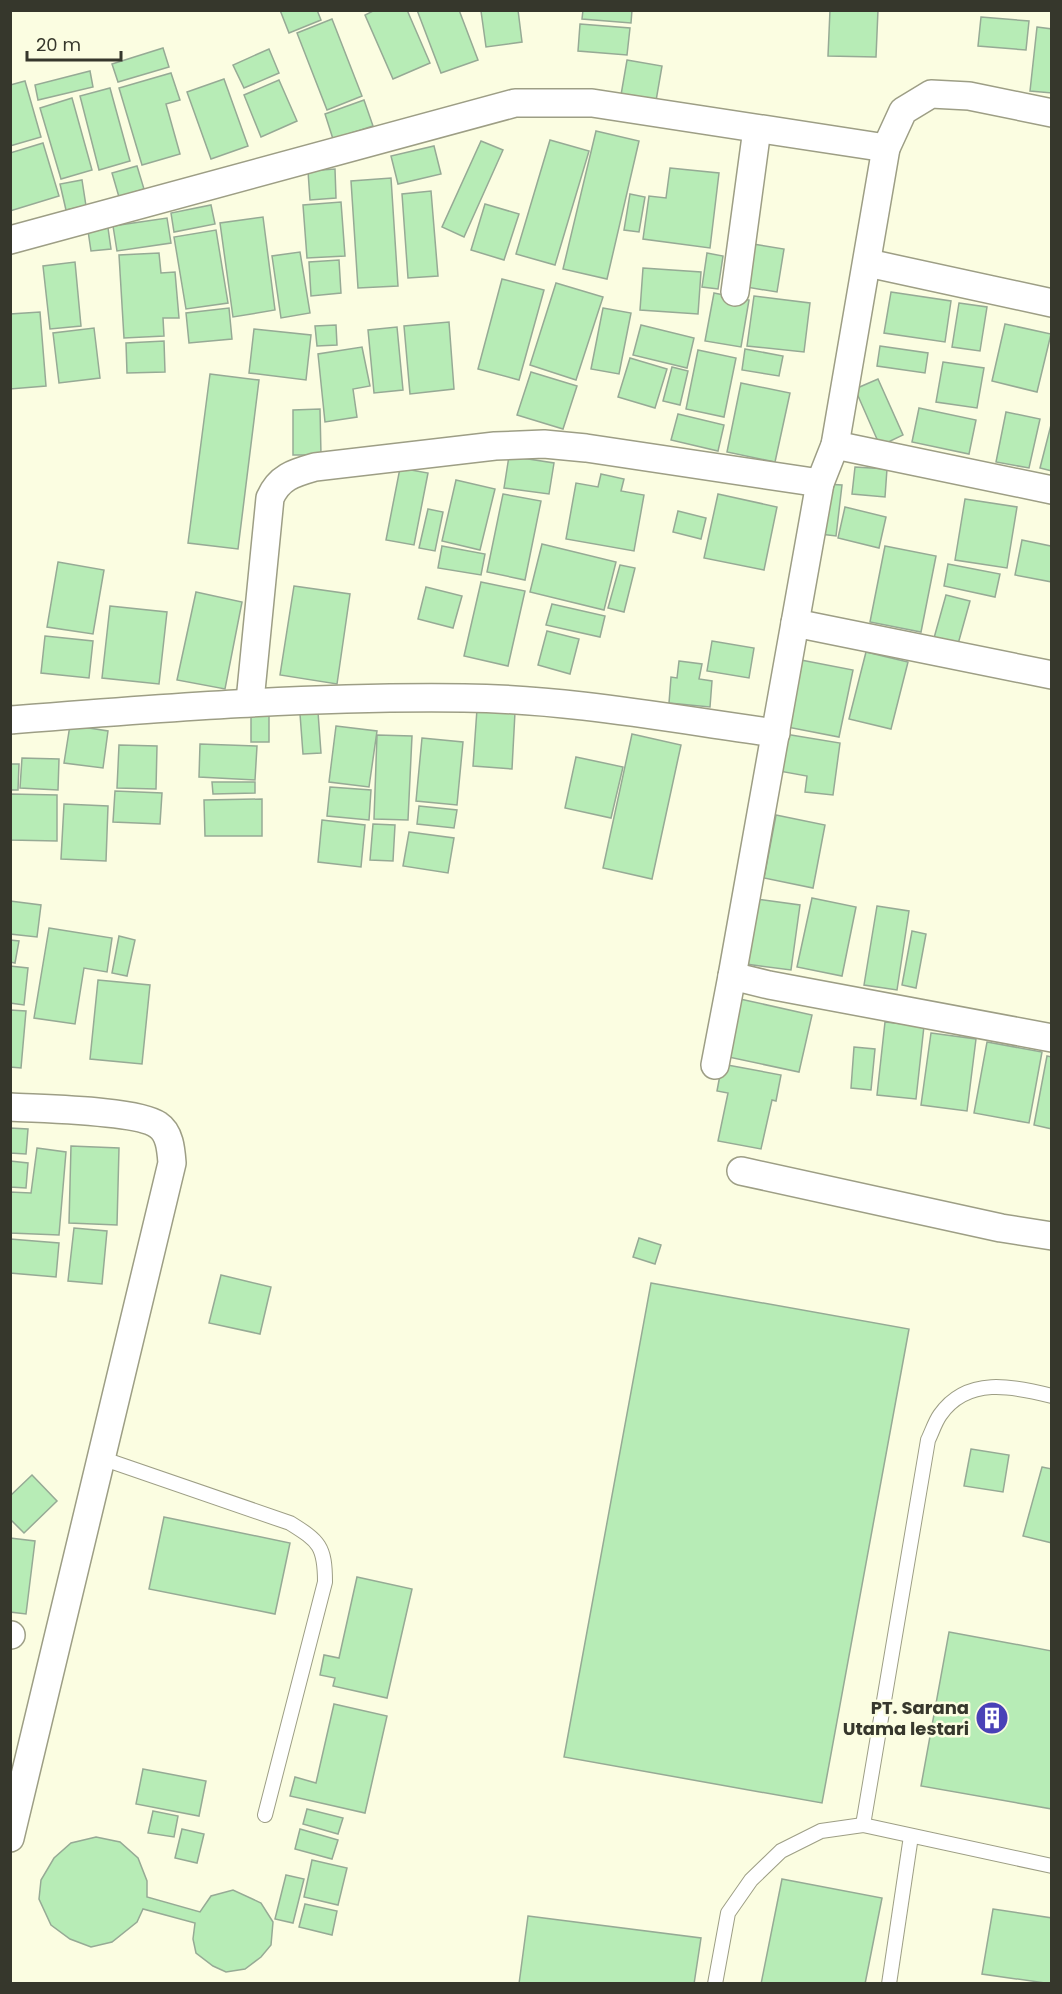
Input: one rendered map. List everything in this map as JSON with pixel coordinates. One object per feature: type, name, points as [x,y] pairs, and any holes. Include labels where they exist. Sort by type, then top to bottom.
[{"type":"street","points":[[715,1065],[820,483],[835,445],[886,148],[903,111],[931,94],[969,96],[1052,113]]},
{"type":"street","points":[[10,240],[515,103],[592,103],[886,148]]},
{"type":"street","points":[[735,292],[757,129]]},
{"type":"street","points":[[868,262],[1052,303]]},
{"type":"street","points":[[250,701],[270,498],[276,485],[291,474],[315,467],[495,446],[544,444],[586,447],[820,483]]},
{"type":"street","points":[[835,445],[1052,490]]},
{"type":"street","points":[[795,623],[1052,675]]},
{"type":"street","points":[[10,720],[250,701],[466,698],[567,705],[776,733]]},
{"type":"street","points":[[732,976],[1052,1038]]},
{"type":"street","points":[[10,1107],[115,1113],[142,1119],[158,1125],[167,1136],[172,1163],[10,1838]]},
{"type":"street","points":[[741,1171],[1001,1228],[1052,1236]]},
{"type":"lane","points":[[863,1825],[928,1440],[940,1414],[959,1397],[975,1389],[1014,1386],[1052,1396]]},
{"type":"lane","points":[[101,1458],[290,1524],[317,1540],[325,1558],[325,1582],[265,1815]]},
{"type":"lane","points":[[715,1983],[728,1913],[751,1880],[781,1851],[821,1831],[863,1825],[1052,1866]]},
{"type":"lane","points":[[889,1983],[911,1836]]},
{"type":"building","points":[[280,10],[317,10],[321,20],[289,33]]},
{"type":"building","points":[[375,10],[407,10],[430,63],[393,79],[365,15]]},
{"type":"building","points":[[417,10],[459,10],[478,60],[441,73]]},
{"type":"building","points":[[518,10],[522,42],[486,47],[481,11]]},
{"type":"building","points":[[583,10],[632,10],[631,23],[582,19]]},
{"type":"building","points":[[830,10],[878,10],[876,57],[828,56]]},
{"type":"building","points":[[981,17],[1029,21],[1026,50],[978,46]]},
{"type":"building","points":[[332,19],[362,96],[327,110],[297,33]]},
{"type":"building","points":[[580,24],[630,28],[627,55],[578,51]]},
{"type":"building","points":[[1037,27],[1052,29],[1052,93],[1030,91]]},
{"type":"building","points":[[163,48],[169,67],[118,82],[112,64]]},
{"type":"building","points":[[269,49],[279,73],[244,88],[233,65]]},
{"type":"building","points":[[627,60],[662,66],[656,101],[621,95]]},
{"type":"building","points":[[90,71],[93,87],[38,100],[35,85]]},
{"type":"building","points":[[171,73],[180,100],[166,104],[180,154],[142,165],[119,88]]},
{"type":"building","points":[[224,79],[248,146],[211,159],[187,92]]},
{"type":"building","points":[[279,80],[297,121],[261,137],[244,95]]},
{"type":"building","points":[[25,81],[41,137],[10,146],[10,85]]},
{"type":"building","points":[[110,88],[130,161],[99,170],[80,96]]},
{"type":"building","points":[[72,98],[92,170],[61,179],[40,108]]},
{"type":"building","points":[[364,100],[373,126],[333,139],[325,114]]},
{"type":"building","points":[[596,131],[639,141],[607,279],[563,269]]},
{"type":"building","points":[[550,140],[589,151],[555,265],[516,254]]},
{"type":"building","points":[[481,141],[503,150],[464,237],[442,227]]},
{"type":"building","points":[[43,143],[59,196],[10,211],[10,153]]},
{"type":"building","points":[[434,146],[441,174],[398,184],[391,156]]},
{"type":"building","points":[[137,166],[144,189],[119,197],[112,173]]},
{"type":"building","points":[[670,168],[719,173],[710,248],[643,239],[649,196],[666,198]]},
{"type":"building","points":[[335,169],[336,198],[310,200],[308,171]]},
{"type":"building","points":[[391,178],[398,286],[358,288],[351,181]]},
{"type":"building","points":[[82,180],[86,206],[66,210],[60,184]]},
{"type":"building","points":[[431,191],[438,276],[408,278],[402,194]]},
{"type":"building","points":[[630,194],[645,197],[639,232],[624,230]]},
{"type":"building","points":[[341,202],[345,256],[307,258],[303,205]]},
{"type":"building","points":[[485,204],[519,214],[504,260],[471,250]]},
{"type":"building","points":[[211,205],[215,224],[174,232],[171,213]]},
{"type":"building","points":[[263,217],[275,310],[233,317],[220,223]]},
{"type":"building","points":[[167,218],[171,243],[117,251],[113,226]]},
{"type":"building","points":[[108,228],[111,249],[91,251],[88,231]]},
{"type":"building","points":[[216,230],[228,303],[186,309],[174,237]]},
{"type":"building","points":[[753,244],[784,249],[777,292],[746,287]]},
{"type":"building","points":[[300,252],[310,313],[281,318],[272,256]]},
{"type":"building","points":[[159,253],[161,273],[175,272],[179,318],[163,318],[164,336],[124,338],[119,255]]},
{"type":"building","points":[[707,253],[723,256],[718,289],[702,287]]},
{"type":"building","points":[[339,260],[341,293],[311,296],[309,262]]},
{"type":"building","points":[[75,262],[81,326],[50,329],[43,266]]},
{"type":"building","points":[[643,268],[701,272],[698,314],[640,310]]},
{"type":"building","points":[[502,279],[544,290],[519,380],[478,369]]},
{"type":"building","points":[[556,283],[603,297],[576,380],[530,365]]},
{"type":"building","points":[[891,292],[951,301],[945,342],[884,333]]},
{"type":"building","points":[[714,293],[749,300],[741,347],[705,341]]},
{"type":"building","points":[[754,296],[810,303],[804,352],[747,346]]},
{"type":"building","points":[[959,303],[987,307],[980,351],[952,347]]},
{"type":"building","points":[[229,308],[232,339],[189,343],[186,313]]},
{"type":"building","points":[[603,308],[631,313],[619,374],[591,369]]},
{"type":"building","points":[[40,312],[46,386],[10,389],[10,314]]},
{"type":"building","points":[[449,322],[454,389],[410,394],[404,326]]},
{"type":"building","points":[[1005,324],[1051,334],[1037,392],[992,381]]},
{"type":"building","points":[[336,325],[337,345],[317,346],[315,326]]},
{"type":"building","points":[[641,325],[694,338],[687,368],[633,355]]},
{"type":"building","points":[[397,327],[403,390],[374,393],[368,330]]},
{"type":"building","points":[[94,328],[100,378],[59,383],[53,333]]},
{"type":"building","points":[[254,329],[311,335],[306,380],[249,373]]},
{"type":"building","points":[[164,341],[165,372],[127,373],[126,343]]},
{"type":"building","points":[[880,346],[928,353],[925,373],[877,366]]},
{"type":"building","points":[[362,347],[370,386],[353,389],[357,417],[325,422],[318,354]]},
{"type":"building","points":[[745,349],[783,356],[779,376],[742,370]]},
{"type":"building","points":[[698,350],[736,358],[724,417],[686,409]]},
{"type":"building","points":[[630,358],[667,369],[655,408],[618,397]]},
{"type":"building","points":[[943,362],[984,368],[977,408],[936,402]]},
{"type":"building","points":[[672,367],[688,371],[680,405],[663,401]]},
{"type":"building","points":[[531,372],[577,386],[563,429],[517,415]]},
{"type":"building","points":[[210,374],[259,380],[238,549],[188,543]]},
{"type":"building","points":[[878,379],[903,435],[880,446],[855,389]]},
{"type":"building","points":[[741,383],[790,393],[775,462],[727,452]]},
{"type":"building","points":[[919,408],[976,420],[969,454],[912,442]]},
{"type":"building","points":[[320,409],[321,455],[293,455],[293,410]]},
{"type":"building","points":[[1006,412],[1040,419],[1029,468],[996,462]]},
{"type":"building","points":[[678,414],[724,425],[718,451],[671,440]]},
{"type":"building","points":[[1052,421],[1052,471],[1040,468]]},
{"type":"building","points":[[509,456],[554,463],[549,494],[504,488]]},
{"type":"building","points":[[855,467],[887,469],[885,497],[852,494]]},
{"type":"building","points":[[400,468],[428,473],[414,545],[386,540]]},
{"type":"building","points":[[601,474],[624,479],[621,491],[644,495],[634,551],[566,539],[576,483],[598,487]]},
{"type":"building","points":[[456,480],[495,489],[480,550],[442,541]]},
{"type":"building","points":[[825,484],[842,485],[836,536],[820,534]]},
{"type":"building","points":[[503,494],[541,501],[525,580],[487,572]]},
{"type":"building","points":[[718,494],[777,507],[764,570],[704,558]]},
{"type":"building","points":[[965,499],[1017,507],[1007,568],[955,560]]},
{"type":"building","points":[[845,507],[886,517],[879,548],[838,538]]},
{"type":"building","points":[[428,509],[443,512],[435,551],[419,548]]},
{"type":"building","points":[[678,511],[706,518],[701,539],[673,532]]},
{"type":"building","points":[[1022,540],[1051,546],[1052,542],[1052,582],[1015,575]]},
{"type":"building","points":[[542,544],[616,562],[604,610],[530,592]]},
{"type":"building","points":[[442,546],[485,554],[481,575],[438,568]]},
{"type":"building","points":[[885,546],[936,556],[921,632],[870,622]]},
{"type":"building","points":[[58,562],[104,570],[93,634],[47,627]]},
{"type":"building","points":[[948,564],[1000,574],[995,597],[944,586]]},
{"type":"building","points":[[620,565],[635,568],[624,612],[608,608]]},
{"type":"building","points":[[481,582],[525,591],[508,666],[464,656]]},
{"type":"building","points":[[294,586],[350,594],[337,684],[280,675]]},
{"type":"building","points":[[426,587],[462,596],[453,628],[418,619]]},
{"type":"building","points":[[196,592],[242,602],[225,689],[177,680]]},
{"type":"building","points":[[946,595],[970,601],[958,644],[934,638]]},
{"type":"building","points":[[552,604],[605,616],[600,637],[546,625]]},
{"type":"building","points":[[110,606],[167,612],[159,684],[102,678]]},
{"type":"building","points":[[547,631],[579,639],[570,674],[538,665]]},
{"type":"building","points":[[45,636],[93,641],[89,678],[41,673]]},
{"type":"building","points":[[712,641],[754,648],[749,678],[707,671]]},
{"type":"building","points":[[866,652],[908,662],[891,729],[849,719]]},
{"type":"building","points":[[801,660],[853,670],[839,737],[787,727]]},
{"type":"building","points":[[679,661],[702,664],[699,679],[712,681],[710,707],[669,703],[671,677],[677,678]]},
{"type":"building","points":[[477,709],[515,712],[512,769],[473,766]]},
{"type":"building","points":[[318,712],[321,753],[303,754],[300,714]]},
{"type":"building","points":[[251,716],[269,716],[269,742],[251,742]]},
{"type":"building","points":[[70,725],[108,731],[103,768],[64,763]]},
{"type":"building","points":[[336,726],[377,731],[369,787],[329,782]]},
{"type":"building","points":[[632,734],[681,745],[652,879],[603,868]]},
{"type":"building","points":[[785,734],[840,743],[833,795],[805,792],[807,776],[779,771]]},
{"type":"building","points":[[377,735],[412,736],[408,820],[374,819]]},
{"type":"building","points":[[422,738],[463,742],[457,805],[416,801]]},
{"type":"building","points":[[200,744],[257,746],[255,780],[199,777]]},
{"type":"building","points":[[119,745],[157,746],[156,789],[117,788]]},
{"type":"building","points":[[576,757],[623,767],[611,818],[565,808]]},
{"type":"building","points":[[22,758],[59,759],[58,790],[20,788]]},
{"type":"building","points":[[10,764],[19,764],[18,790],[10,790]]},
{"type":"building","points":[[212,782],[255,782],[255,793],[213,794]]},
{"type":"building","points":[[330,787],[371,790],[369,820],[327,816]]},
{"type":"building","points":[[115,791],[162,793],[160,824],[113,822]]},
{"type":"building","points":[[10,794],[57,795],[57,841],[10,840]]},
{"type":"building","points":[[262,799],[262,836],[205,836],[204,800]]},
{"type":"building","points":[[64,804],[108,806],[106,861],[61,859]]},
{"type":"building","points":[[419,806],[457,810],[454,828],[417,824]]},
{"type":"building","points":[[776,815],[825,825],[813,888],[764,878]]},
{"type":"building","points":[[322,820],[365,825],[361,867],[318,862]]},
{"type":"building","points":[[373,824],[395,825],[393,861],[370,860]]},
{"type":"building","points":[[409,832],[454,838],[448,873],[403,866]]},
{"type":"building","points":[[812,898],[856,907],[842,976],[797,967]]},
{"type":"building","points":[[756,899],[800,905],[791,970],[746,964]]},
{"type":"building","points":[[10,901],[41,905],[37,937],[10,934]]},
{"type":"building","points":[[877,906],[909,911],[897,990],[864,985]]},
{"type":"building","points":[[49,928],[112,938],[107,972],[84,968],[75,1024],[34,1018]]},
{"type":"building","points":[[912,931],[926,934],[916,988],[902,985]]},
{"type":"building","points":[[119,936],[135,940],[127,976],[112,973]]},
{"type":"building","points":[[10,940],[19,941],[15,963],[10,962]]},
{"type":"building","points":[[10,966],[28,968],[24,1005],[10,1003]]},
{"type":"building","points":[[98,980],[150,985],[142,1064],[90,1059]]},
{"type":"building","points":[[731,997],[812,1015],[799,1072],[719,1055]]},
{"type":"building","points":[[10,1010],[26,1011],[21,1068],[10,1067]]},
{"type":"building","points":[[885,1022],[924,1026],[916,1099],[877,1095]]},
{"type":"building","points":[[931,1033],[976,1039],[967,1111],[921,1105]]},
{"type":"building","points":[[987,1042],[1042,1052],[1029,1123],[974,1113]]},
{"type":"building","points":[[854,1047],[875,1049],[871,1090],[851,1088]]},
{"type":"building","points":[[1047,1056],[1052,1057],[1052,1129],[1034,1125]]},
{"type":"building","points":[[722,1064],[781,1075],[776,1101],[772,1100],[761,1149],[718,1141],[728,1093],[717,1091]]},
{"type":"building","points":[[10,1128],[28,1129],[26,1154],[10,1153]]},
{"type":"building","points":[[71,1146],[119,1148],[117,1225],[69,1223]]},
{"type":"building","points":[[37,1148],[66,1152],[59,1235],[10,1233],[10,1192],[31,1193]]},
{"type":"building","points":[[10,1161],[28,1163],[26,1188],[10,1187]]},
{"type":"building","points":[[74,1228],[107,1231],[102,1284],[68,1281]]},
{"type":"building","points":[[639,1238],[661,1245],[655,1264],[633,1257]]},
{"type":"building","points":[[10,1239],[59,1243],[56,1277],[10,1273]]},
{"type":"building","points":[[221,1275],[271,1287],[260,1334],[209,1323]]},
{"type":"building","points":[[651,1283],[909,1329],[822,1803],[564,1757]]},
{"type":"building","points":[[971,1449],[1009,1455],[1003,1492],[964,1486]]},
{"type":"building","points":[[1042,1467],[1052,1469],[1052,1543],[1023,1536]]},
{"type":"building","points":[[32,1475],[57,1501],[24,1533],[10,1519],[10,1496]]},
{"type":"building","points":[[164,1517],[290,1543],[275,1614],[149,1589]]},
{"type":"building","points":[[10,1538],[35,1541],[26,1614],[10,1612]]},
{"type":"building","points":[[357,1577],[412,1589],[387,1698],[333,1686],[335,1678],[320,1675],[324,1655],[339,1658]]},
{"type":"building","name":"PT. Sarana Utama lestari","points":[[949,1632],[1052,1651],[1052,1809],[921,1786]]},
{"type":"building","points":[[334,1704],[387,1716],[365,1813],[290,1796],[295,1777],[316,1783]]},
{"type":"building","points":[[143,1769],[206,1781],[199,1816],[136,1804]]},
{"type":"building","points":[[307,1809],[343,1818],[338,1834],[303,1824]]},
{"type":"building","points":[[153,1811],[178,1816],[174,1837],[148,1833]]},
{"type":"building","points":[[182,1829],[204,1834],[197,1863],[175,1858]]},
{"type":"building","points":[[300,1829],[338,1840],[332,1859],[295,1849]]},
{"type":"building","points":[[96,1837],[120,1842],[138,1858],[147,1881],[147,1897],[200,1912],[211,1896],[233,1890],[261,1903],[273,1922],[271,1945],[261,1957],[245,1969],[226,1972],[213,1966],[196,1953],[193,1939],[195,1923],[143,1909],[137,1922],[112,1942],[91,1947],[70,1939],[51,1925],[39,1899],[41,1880],[54,1858],[71,1843]]},
{"type":"building","points":[[312,1860],[347,1868],[338,1905],[304,1897]]},
{"type":"building","points":[[286,1875],[304,1879],[293,1923],[275,1919]]},
{"type":"building","points":[[782,1879],[882,1898],[865,1984],[761,1984]]},
{"type":"building","points":[[305,1904],[337,1911],[332,1935],[299,1927]]},
{"type":"building","points":[[993,1909],[1052,1918],[1052,1984],[982,1974]]},
{"type":"building","points":[[528,1916],[701,1938],[694,1984],[519,1984]]},
{"type":"place","name":"PT. Sarana Utama lestari","points":[[992,1718]]}]
